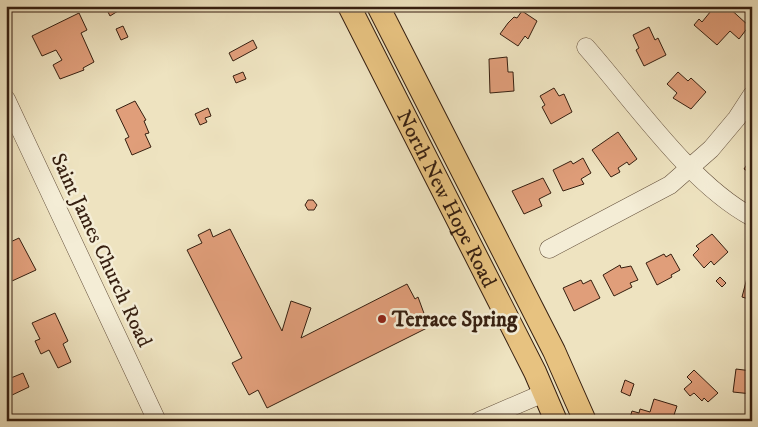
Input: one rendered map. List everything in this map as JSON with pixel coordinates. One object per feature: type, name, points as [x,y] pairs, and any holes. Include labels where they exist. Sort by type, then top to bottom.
[{"type":"main road","name":"North New Hope Road","points":[[349,6],[535,372],[556,421]]},
{"type":"main road","name":"North New Hope Road","points":[[378,6],[554,351],[584,421]]},
{"type":"street","points":[[586,47],[712,189],[752,217]]},
{"type":"street","points":[[549,249],[670,185],[712,149],[737,118],[752,95]]},
{"type":"street","name":"Saint James Church Road","points":[[9,109],[156,421]]},
{"type":"street","points":[[480,421],[544,393]]},
{"type":"building","points":[[105,6],[116,6],[118,11],[110,16]]},
{"type":"building","points":[[715,6],[727,6],[749,26],[739,39],[730,31],[717,45],[694,25],[699,19],[702,22]]},
{"type":"building","points":[[522,11],[537,21],[528,39],[525,36],[518,46],[500,34],[508,23],[514,17],[517,18]]},
{"type":"building","points":[[79,13],[87,30],[81,33],[94,62],[83,68],[84,70],[60,79],[53,65],[62,60],[56,50],[42,56],[32,36]]},
{"type":"building","points":[[123,26],[128,37],[121,40],[116,29]]},
{"type":"building","points":[[649,27],[655,40],[658,38],[666,55],[644,66],[636,50],[639,48],[633,35]]},
{"type":"building","points":[[253,40],[257,48],[233,61],[229,53]]},
{"type":"building","points":[[507,57],[508,72],[513,72],[514,91],[490,93],[489,59]]},
{"type":"building","points":[[243,72],[246,79],[236,83],[233,76]]},
{"type":"building","points":[[678,72],[688,81],[691,78],[706,92],[691,109],[673,98],[677,93],[667,84]]},
{"type":"building","points":[[554,88],[559,96],[564,94],[572,112],[551,124],[542,107],[545,105],[540,96]]},
{"type":"building","points":[[135,101],[146,120],[144,121],[149,133],[145,134],[151,147],[132,155],[125,139],[129,137],[116,110]]},
{"type":"building","points":[[208,108],[211,116],[205,118],[207,122],[200,125],[195,114]]},
{"type":"building","points":[[618,132],[637,159],[629,165],[627,162],[618,168],[620,172],[611,177],[592,150]]},
{"type":"building","points":[[752,157],[752,174],[744,169]]},
{"type":"building","points":[[583,158],[591,173],[581,179],[584,184],[563,191],[553,170],[571,161],[573,164]]},
{"type":"building","points":[[543,178],[551,193],[539,199],[542,206],[524,214],[512,191]]},
{"type":"building","points":[[308,200],[313,200],[317,205],[314,210],[308,210],[305,205]]},
{"type":"building","name":"Terrace Spring","points":[[210,229],[213,237],[230,229],[282,331],[291,301],[311,308],[301,338],[407,284],[415,299],[418,297],[429,327],[267,408],[258,390],[249,395],[232,363],[242,358],[187,250],[202,243],[198,235]]},
{"type":"building","points":[[712,234],[728,252],[714,265],[711,261],[704,268],[693,255],[699,249],[696,246]]},
{"type":"building","points":[[19,238],[36,270],[12,281],[6,268],[6,244]]},
{"type":"building","points":[[664,254],[666,257],[671,254],[680,270],[657,285],[646,263]]},
{"type":"building","points":[[752,259],[752,300],[742,297]]},
{"type":"building","points":[[620,265],[621,268],[631,266],[638,280],[630,283],[632,287],[614,296],[603,275]]},
{"type":"building","points":[[720,277],[726,283],[722,287],[716,281]]},
{"type":"building","points":[[581,280],[583,284],[591,280],[600,298],[574,311],[563,288]]},
{"type":"building","points":[[55,313],[68,341],[63,344],[71,362],[58,368],[49,350],[41,354],[35,341],[40,339],[32,323]]},
{"type":"building","points":[[736,369],[752,371],[752,394],[733,392]]},
{"type":"building","points":[[694,370],[718,393],[708,402],[704,398],[702,401],[694,393],[690,396],[684,389],[692,382],[687,377]]},
{"type":"building","points":[[23,373],[29,387],[10,396],[6,380]]},
{"type":"building","points":[[625,380],[634,384],[630,396],[621,392]]},
{"type":"building","points":[[654,399],[677,406],[672,421],[629,421],[632,411],[639,413],[640,409],[650,412]]},
{"type":"place","name":"Terrace Spring","points":[[382,319]]}]
